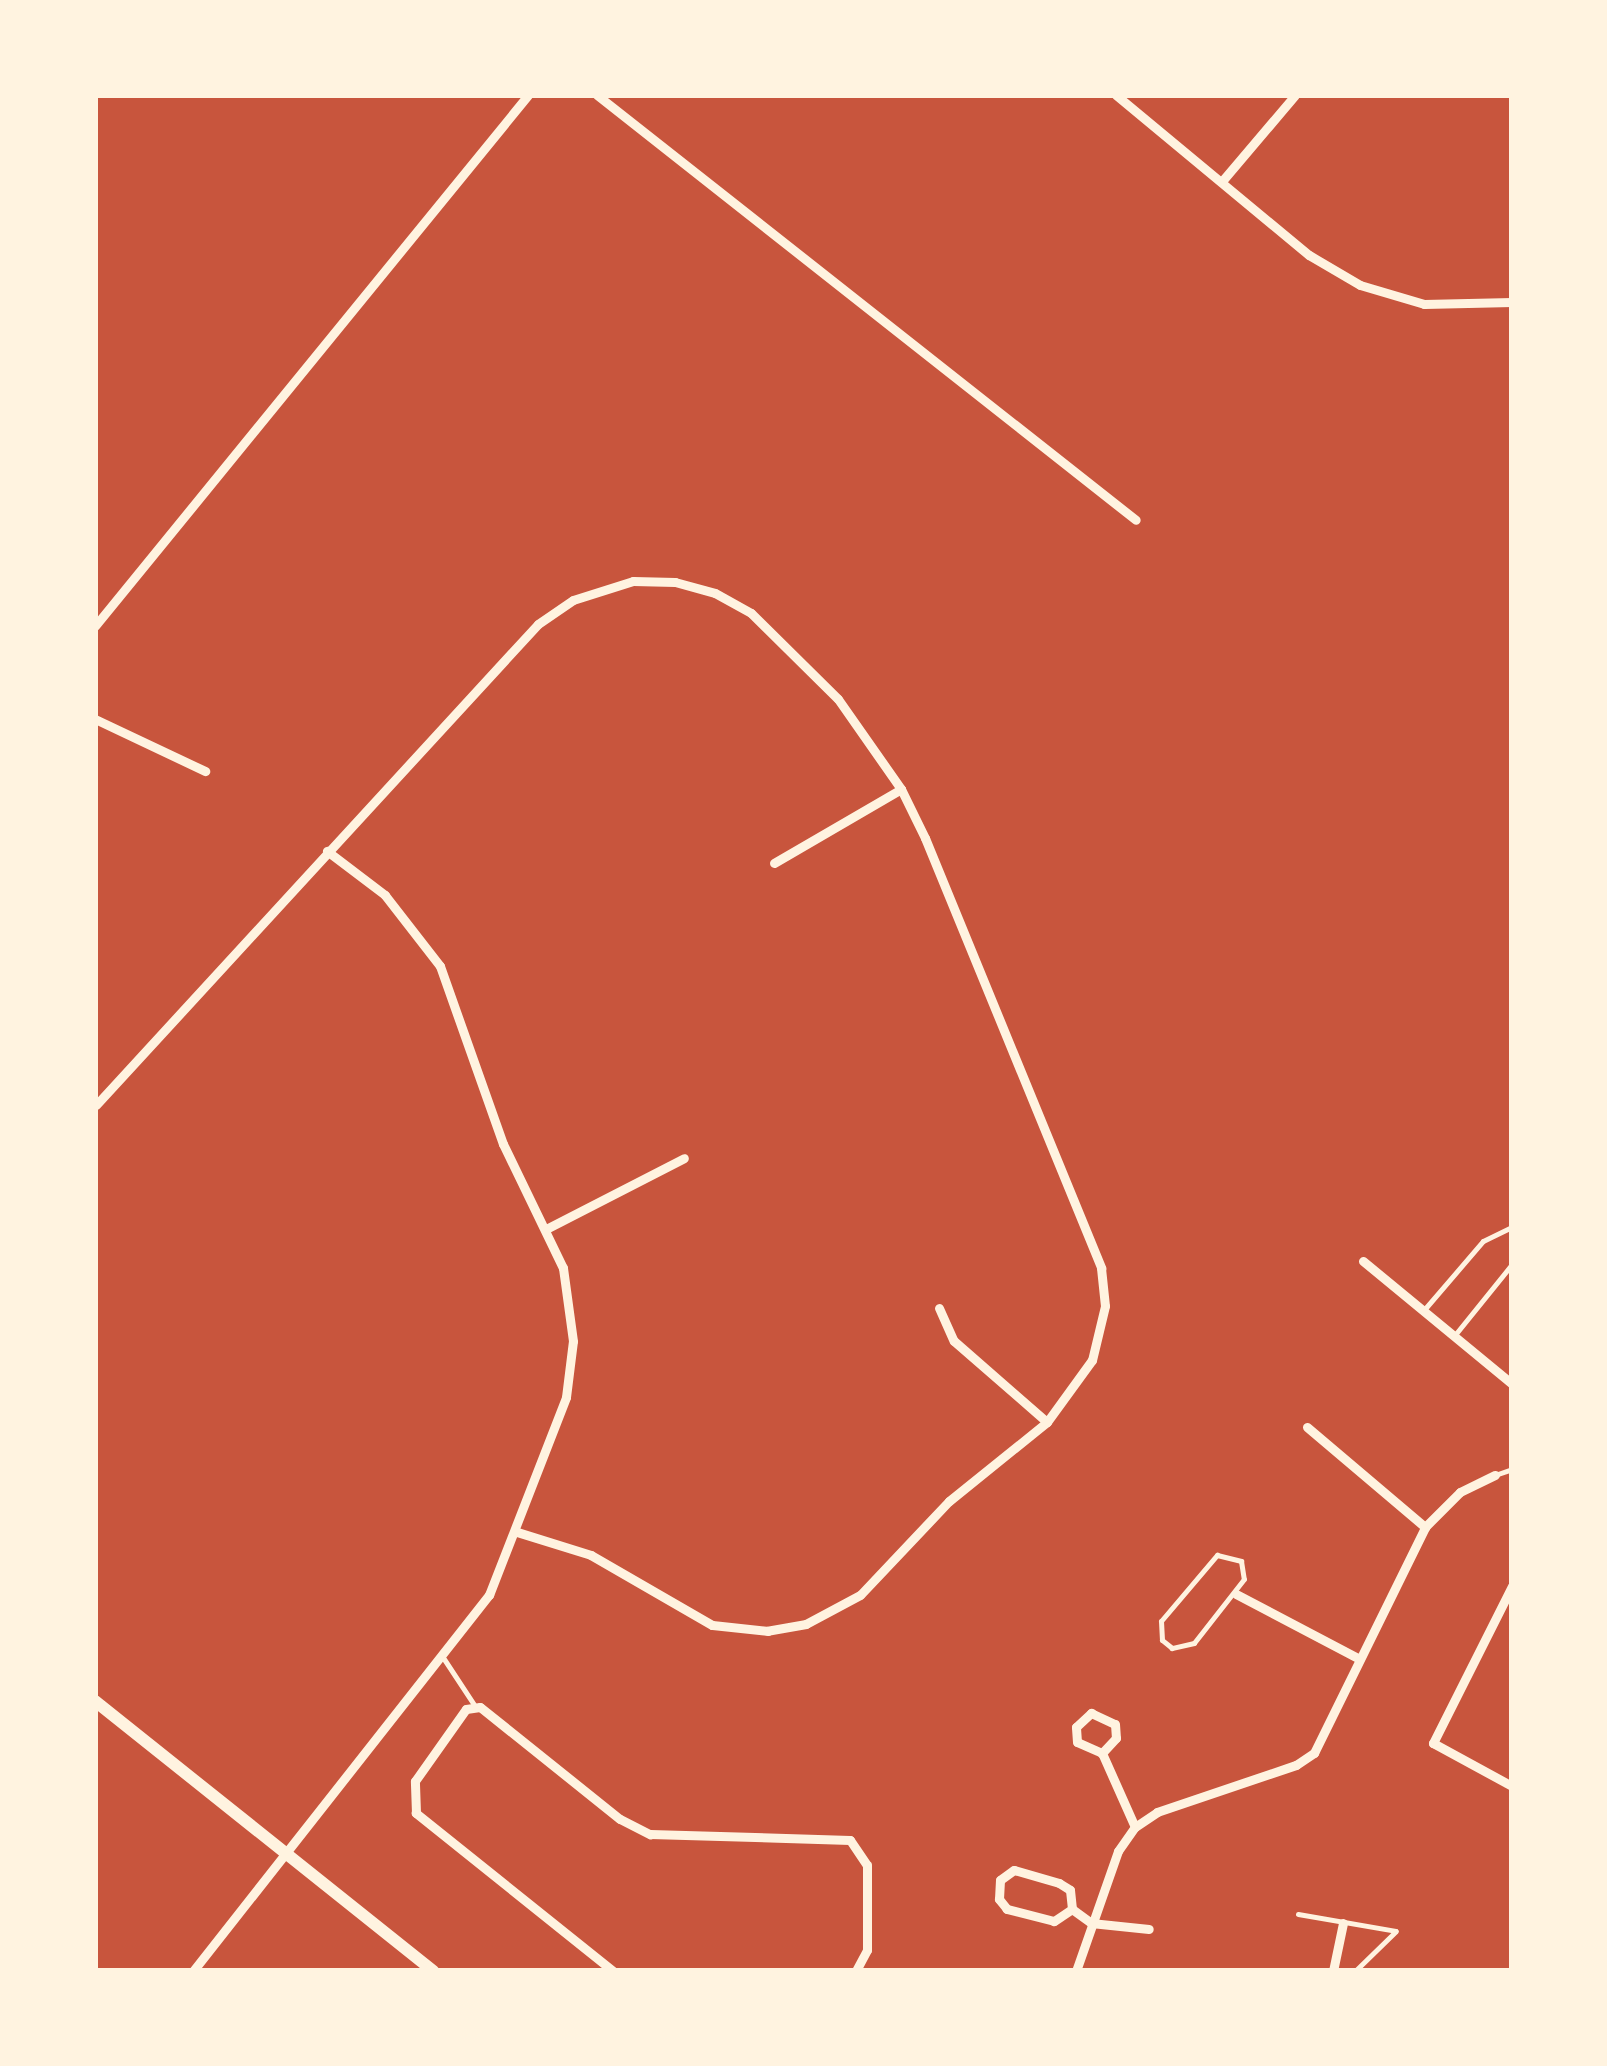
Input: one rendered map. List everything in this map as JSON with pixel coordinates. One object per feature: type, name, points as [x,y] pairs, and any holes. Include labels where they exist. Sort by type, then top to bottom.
[{"type":"main road","points":[[95,1702],[433,1971]]},
{"type":"street","points":[[95,626],[528,95]]},
{"type":"street","points":[[597,95],[1136,520]]},
{"type":"street","points":[[1116,95],[1309,255],[1372,290],[1459,308],[1512,302]]},
{"type":"street","points":[[1223,180],[1295,95]]},
{"type":"street","points":[[96,1105],[538,624],[582,596],[633,582],[696,586],[751,613],[838,699],[902,790],[1101,1268],[1104,1306],[1097,1346],[1082,1380],[1047,1422],[949,1502],[860,1595],[826,1616],[786,1629],[749,1631],[694,1618],[592,1554],[516,1532]]},
{"type":"street","points":[[95,719],[205,771]]},
{"type":"street","points":[[774,863],[902,790]]},
{"type":"street","points":[[193,1971],[444,1659],[489,1595],[566,1397],[573,1341],[570,1296],[546,1229],[503,1144],[440,966],[385,895],[327,851]]},
{"type":"street","points":[[546,1229],[684,1158]]},
{"type":"street","points":[[1363,1261],[1512,1384]]},
{"type":"street","points":[[940,1308],[954,1341],[1047,1422]]},
{"type":"street","points":[[1306,1427],[1426,1527]]},
{"type":"street","points":[[1076,1971],[1118,1851],[1134,1827],[1156,1812],[1296,1765],[1314,1753],[1426,1527],[1460,1492],[1494,1476]]},
{"type":"street","points":[[1512,1586],[1432,1743],[1512,1786]]},
{"type":"street","points":[[1236,1594],[1358,1658]]},
{"type":"street","points":[[613,1971],[416,1813],[415,1781],[460,1713],[475,1706],[620,1819],[650,1834],[850,1840],[866,1865],[867,1950],[856,1971]]},
{"type":"street","points":[[1102,1753],[1117,1731],[1111,1718],[1091,1713],[1079,1721],[1077,1742],[1102,1753],[1134,1827]]},
{"type":"street","points":[[1014,1870],[1060,1883],[1072,1896],[1072,1909],[1054,1921],[1007,1909],[999,1899],[1000,1880],[1014,1870]]},
{"type":"street","points":[[1072,1909],[1091,1922],[1149,1929]]},
{"type":"street","points":[[1333,1971],[1343,1922]]},
{"type":"street","points":[[588,1971],[595,1958]]},
{"type":"lane","points":[[1423,1311],[1482,1241],[1503,1226],[1512,1227]]},
{"type":"lane","points":[[1454,1336],[1512,1264]]},
{"type":"lane","points":[[1494,1476],[1512,1469]]},
{"type":"lane","points":[[1217,1555],[1234,1555],[1244,1568],[1236,1594],[1190,1647],[1172,1648],[1162,1640],[1161,1621],[1217,1555]]},
{"type":"lane","points":[[444,1659],[475,1706]]},
{"type":"lane","points":[[1298,1914],[1396,1932],[1355,1971]]}]
